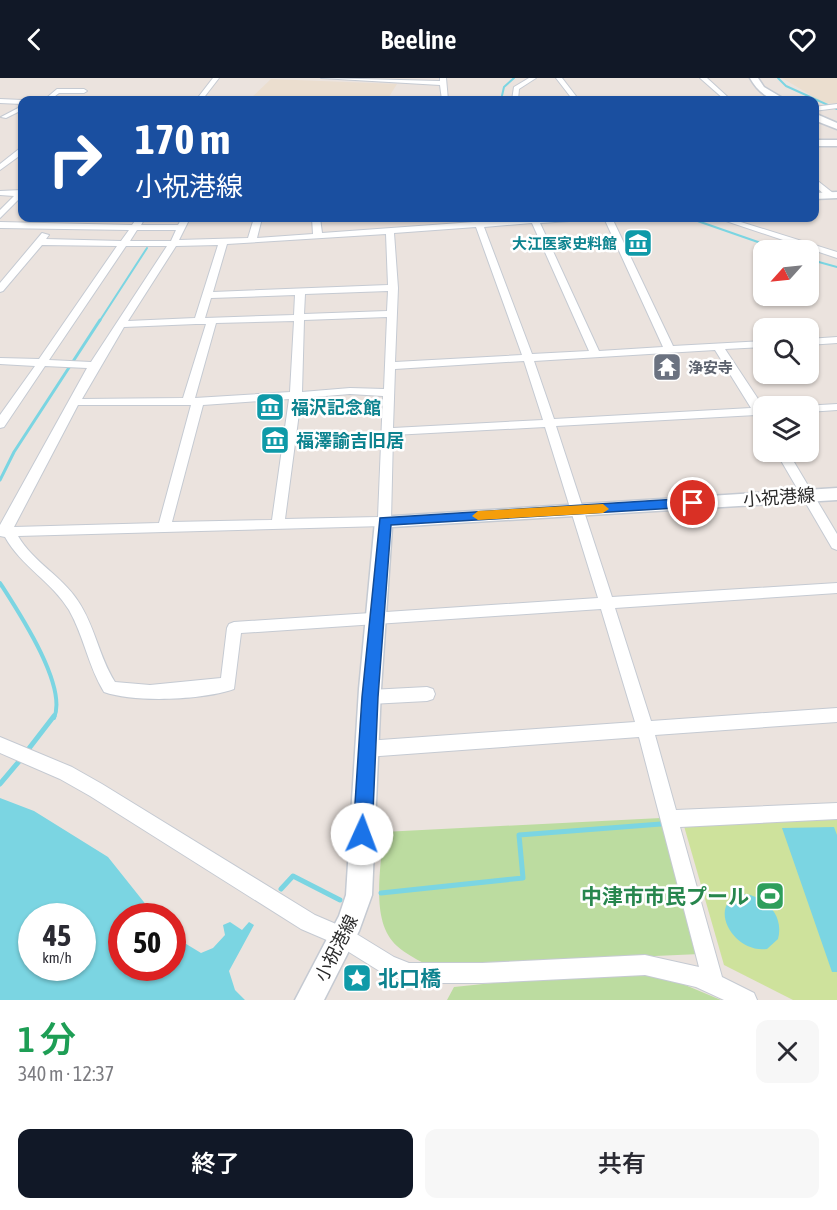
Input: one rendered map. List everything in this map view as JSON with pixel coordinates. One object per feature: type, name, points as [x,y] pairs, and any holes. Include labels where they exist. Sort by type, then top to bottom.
[{"type":"main road","points":[[754,78],[761,89],[774,96]]},
{"type":"main road","points":[[819,118],[837,126]]},
{"type":"main road","points":[[819,143],[837,142]]},
{"type":"main road","points":[[819,196],[834,195]]},
{"type":"main road","name":"小祝港線","points":[[309,1000],[356,908],[361,881],[366,749],[384,521],[837,494]]},
{"type":"street","points":[[203,96],[216,78]]},
{"type":"street","points":[[324,78],[444,81],[445,96]]},
{"type":"street","points":[[515,96],[518,87],[533,78]]},
{"type":"street","points":[[558,78],[573,96]]},
{"type":"street","points":[[703,78],[723,96]]},
{"type":"street","points":[[51,96],[57,91],[84,91]]},
{"type":"street","points":[[0,101],[18,102]]},
{"type":"street","points":[[819,109],[834,107]]},
{"type":"street","points":[[4,117],[18,110]]},
{"type":"street","points":[[0,168],[18,154]]},
{"type":"street","points":[[819,184],[834,195]]},
{"type":"street","points":[[0,193],[18,193]]},
{"type":"street","points":[[0,215],[18,197]]},
{"type":"street","points":[[0,289],[56,222]]},
{"type":"street","points":[[0,424],[138,222]]},
{"type":"street","points":[[252,241],[257,222]]},
{"type":"street","points":[[316,222],[318,237]]},
{"type":"street","points":[[39,242],[252,241],[318,237],[466,222]]},
{"type":"street","points":[[478,222],[528,358],[578,510],[645,729],[713,983]]},
{"type":"street","points":[[535,222],[596,355]]},
{"type":"street","points":[[610,222],[670,351]]},
{"type":"street","points":[[734,222],[837,255]]},
{"type":"street","points":[[0,225],[134,228],[184,223]]},
{"type":"street","points":[[4,532],[8,519],[95,365],[184,223]]},
{"type":"street","points":[[4,532],[384,521],[393,288],[386,229]]},
{"type":"street","points":[[200,322],[223,242]]},
{"type":"street","points":[[207,295],[393,288]]},
{"type":"street","points":[[278,525],[296,396],[300,291]]},
{"type":"street","points":[[120,324],[391,314]]},
{"type":"street","points":[[164,528],[212,321]]},
{"type":"street","points":[[819,341],[837,340]]},
{"type":"street","points":[[390,366],[753,345]]},
{"type":"street","points":[[718,347],[753,400]]},
{"type":"street","points":[[0,361],[95,365]]},
{"type":"street","points":[[74,402],[193,401],[350,391],[390,393]]},
{"type":"street","points":[[819,408],[837,407]]},
{"type":"street","points":[[389,432],[753,414]]},
{"type":"street","points":[[788,462],[837,545]]},
{"type":"street","points":[[4,532],[18,549],[46,572],[76,608],[107,683],[115,689],[190,689],[228,684],[234,628],[837,588]]},
{"type":"street","points":[[370,697],[427,694]]},
{"type":"street","points":[[366,749],[837,715]]},
{"type":"street","points":[[0,745],[66,773],[340,942],[409,973],[482,973],[626,964],[662,967],[713,983],[747,1000]]},
{"type":"street","points":[[668,819],[837,811]]},
{"type":"shaded area","points":[[782,78],[837,78],[837,104],[824,103],[819,100],[819,96],[812,96]]},
{"type":"shaded area","points":[[271,79],[397,84],[390,96],[253,96]]},
{"type":"green space","name":"中津市市民プール","points":[[837,816],[837,1000],[793,1000],[724,965],[684,826]]},
{"type":"green space","points":[[661,818],[700,954],[429,966],[397,946],[388,935],[380,908],[379,892],[383,832]]},
{"type":"green space","points":[[634,974],[666,977],[721,1000],[447,1000],[454,987],[541,978]]},
{"type":"water","points":[[0,798],[34,811],[108,857],[145,903],[108,903],[108,981],[186,981],[186,944],[201,953],[213,948],[225,935],[223,925],[230,922],[242,930],[249,922],[254,925],[229,971],[235,990],[245,1000],[0,1000]]},
{"type":"water","name":"中津市市民プール","points":[[834,827],[837,835],[837,972],[832,972],[782,828]]},
{"type":"water","points":[[746,894],[767,904],[779,923],[778,939],[767,949],[754,948],[743,943],[733,935],[727,925],[726,905],[733,898]]},
{"type":"waterway","points":[[502,96],[504,87],[514,78]]},
{"type":"waterway","points":[[778,78],[786,86],[808,96]]},
{"type":"waterway","points":[[819,101],[837,109]]},
{"type":"waterway","points":[[700,222],[753,240]]},
{"type":"waterway","points":[[99,322],[147,248]]},
{"type":"waterway","points":[[819,262],[837,267]]},
{"type":"waterway","points":[[0,480],[14,452],[100,320]]},
{"type":"waterway","points":[[0,583],[29,630],[48,669],[54,687],[56,704],[54,718]]},
{"type":"waterway","points":[[27,751],[54,716]]},
{"type":"waterway","points":[[0,784],[21,759]]},
{"type":"waterway","points":[[381,893],[523,878],[519,835],[661,824]]},
{"type":"waterway","points":[[281,889],[293,876],[340,900]]},
{"type":"slow traffic","points":[[478,516],[603,509]]},
{"type":"place","name":"大江医家史料館","points":[[638,243]]},
{"type":"place","name":"浄安寺","points":[[667,367]]},
{"type":"place","name":"福沢記念館","points":[[270,407]]},
{"type":"place","name":"福澤諭吉旧居","points":[[275,440]]},
{"type":"place","name":"中津市市民プール","points":[[770,896]]},
{"type":"place","name":"北口橋","points":[[357,978]]},
{"type":"route","points":[[362,834],[384,521],[693,503]]}]
